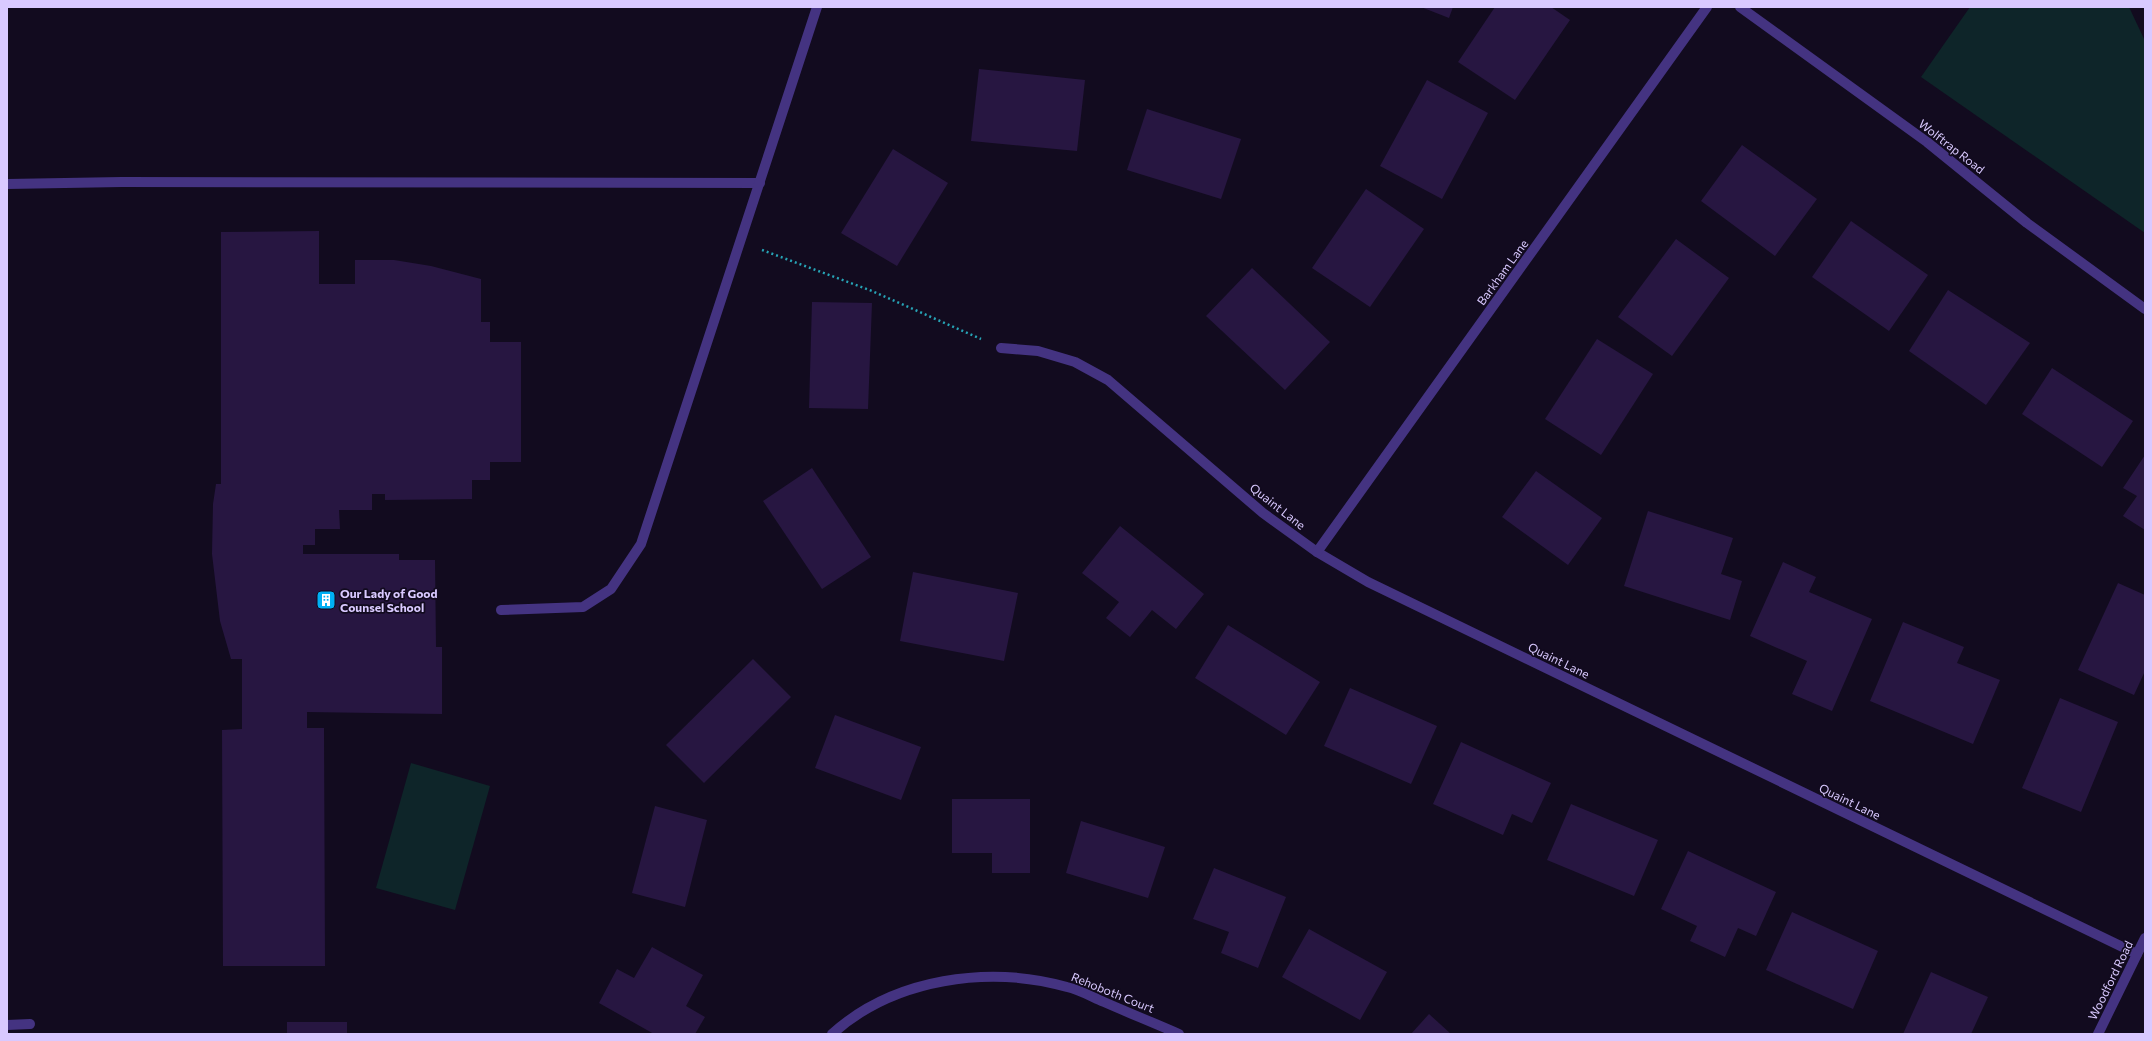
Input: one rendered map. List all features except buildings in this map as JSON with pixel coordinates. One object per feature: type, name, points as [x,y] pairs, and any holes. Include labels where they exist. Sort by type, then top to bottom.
[{"type":"street","points":[[501,610],[583,607],[611,589],[642,544],[817,7]]},
{"type":"street","name":"Barkham Lane","points":[[1317,552],[1707,7]]},
{"type":"street","name":"Wolftrap Road","points":[[1740,7],[1928,142],[2027,223],[2145,309]]},
{"type":"street","points":[[7,184],[122,182],[760,183]]},
{"type":"street","name":"Quaint Lane","points":[[1001,348],[1038,351],[1075,362],[1108,380],[1263,513],[1317,552],[1368,582],[2137,954]]},
{"type":"street","name":"Woodford Road","points":[[2098,1034],[2145,938]]},
{"type":"street","name":"Rehoboth Court","points":[[832,1034],[872,1007],[888,999],[930,984],[976,977],[1023,978],[1068,987],[1179,1034]]},
{"type":"street","points":[[7,1025],[30,1024]]},
{"type":"path","points":[[757,248],[872,291],[1001,348]]},
{"type":"green space","points":[[1970,7],[2129,7],[2145,41],[2145,233],[1921,77]]},
{"type":"green space","points":[[411,763],[490,786],[455,910],[376,888]]},
{"type":"place","name":"Our Lady of Good Counsel School","points":[[326,600]]}]
